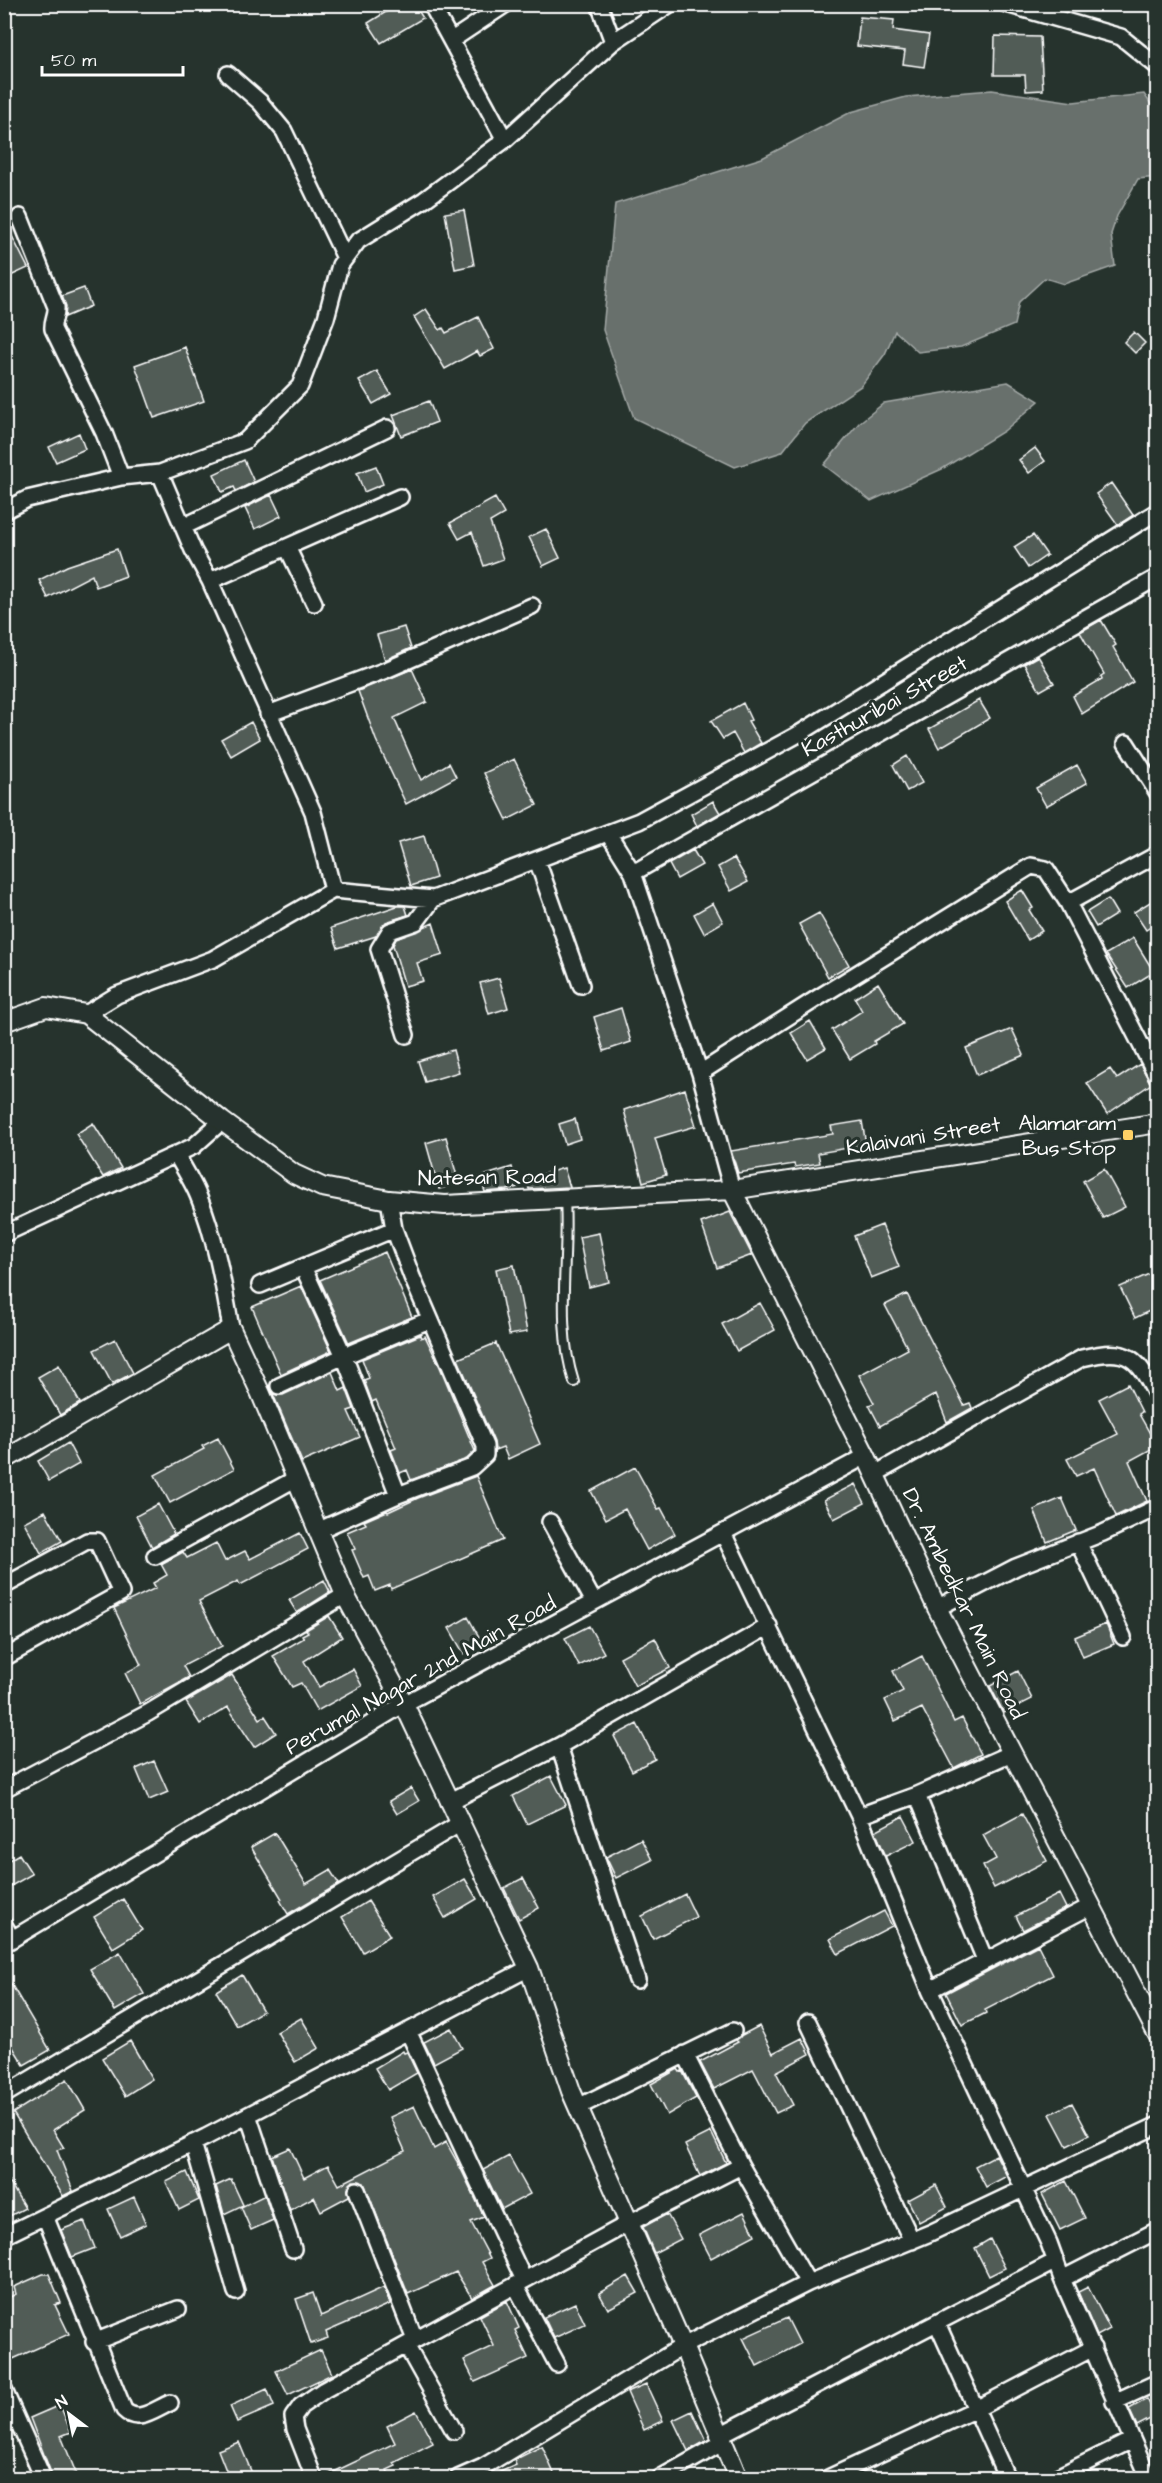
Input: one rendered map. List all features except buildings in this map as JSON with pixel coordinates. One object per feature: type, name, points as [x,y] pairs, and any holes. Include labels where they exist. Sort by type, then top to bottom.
[{"type":"street","points":[[431,4],[505,140]]},
{"type":"street","points":[[452,40],[506,4]]},
{"type":"street","points":[[599,4],[613,42]]},
{"type":"street","points":[[4,511],[27,500],[121,477],[160,473],[245,441],[300,386],[326,318],[339,265],[358,241],[424,200],[505,140],[613,42],[670,4]]},
{"type":"street","points":[[1006,4],[1039,9],[1121,38],[1158,67]]},
{"type":"street","points":[[228,74],[260,102],[284,131],[345,258]]},
{"type":"street","points":[[20,217],[56,307],[57,313],[52,323],[53,329],[104,433],[121,477]]},
{"type":"street","points":[[183,527],[387,428]]},
{"type":"street","points":[[160,473],[313,812],[333,890]]},
{"type":"street","points":[[210,581],[400,497]]},
{"type":"street","points":[[4,1022],[46,1007],[86,1014],[117,995],[213,959],[333,890],[433,899],[639,820],[796,735],[1158,511]]},
{"type":"street","points":[[287,547],[314,603]]},
{"type":"street","name":"Kasthuribai Street","points":[[633,873],[1158,577]]},
{"type":"street","points":[[268,714],[386,670],[532,606]]},
{"type":"street","points":[[1126,743],[1158,793]]},
{"type":"street","points":[[608,833],[633,873],[700,1073],[732,1190]]},
{"type":"street","points":[[1068,903],[1158,854]]},
{"type":"street","points":[[537,860],[581,985]]},
{"type":"street","points":[[700,1073],[1031,866],[1046,869],[1068,903],[1158,1078]]},
{"type":"street","points":[[406,1035],[379,949],[390,932],[416,922],[433,899]]},
{"type":"street","name":"Natesan Road","points":[[86,1014],[222,1121],[294,1174],[322,1187],[389,1200],[445,1205],[732,1190]]},
{"type":"street","points":[[4,1234],[194,1146],[222,1121]]},
{"type":"street","name":"Kalaivani Street","points":[[732,1190],[1158,1123]]},
{"type":"street","points":[[176,1154],[198,1195],[226,1298],[231,1329],[261,1394],[345,1594],[404,1704],[529,1968],[578,2107],[738,2478]]},
{"type":"street","name":"Dr. Ambedkar Main Road","points":[[732,1190],[875,1474],[938,1608],[1158,2035]]},
{"type":"street","points":[[317,1531],[398,1495],[472,1467],[485,1455],[485,1446],[429,1320],[394,1229],[389,1200]]},
{"type":"street","points":[[260,1285],[394,1229]]},
{"type":"street","points":[[303,1267],[344,1356],[398,1495]]},
{"type":"street","points":[[279,1386],[429,1320]]},
{"type":"street","points":[[4,1460],[231,1329]]},
{"type":"street","points":[[875,1474],[1082,1358],[1097,1354],[1119,1353],[1142,1367],[1158,1398]]},
{"type":"street","name":"Perumal Nagar 2nd Main Road","points":[[7,1936],[404,1704],[866,1456]]},
{"type":"street","points":[[155,1556],[295,1479]]},
{"type":"street","points":[[938,1608],[1016,1567],[1158,1508]]},
{"type":"street","points":[[550,1522],[594,1602]]},
{"type":"street","points":[[723,1533],[859,1816],[930,1990],[1050,2242],[1062,2280],[1149,2478]]},
{"type":"street","points":[[4,1586],[87,1540],[97,1542],[121,1593],[4,1658]]},
{"type":"street","points":[[1078,1542],[1124,1637]]},
{"type":"street","points":[[4,1789],[148,1713],[345,1594]]},
{"type":"street","points":[[449,1802],[559,1746],[769,1626]]},
{"type":"street","points":[[559,1746],[637,1980]]},
{"type":"street","points":[[859,1816],[917,1795],[1012,1753]]},
{"type":"street","points":[[917,1795],[986,1960]]},
{"type":"street","points":[[4,2096],[459,1824]]},
{"type":"street","points":[[930,1990],[1091,1906]]},
{"type":"street","points":[[4,2236],[248,2115],[529,1968]]},
{"type":"street","points":[[808,2022],[912,2241]]},
{"type":"street","points":[[408,2031],[557,2364]]},
{"type":"street","points":[[578,2107],[733,2031]]},
{"type":"street","points":[[685,2054],[741,2166],[808,2283]]},
{"type":"street","points":[[248,2115],[293,2249]]},
{"type":"street","points":[[458,2478],[483,2467],[683,2346],[808,2283],[912,2241],[1158,2126]]},
{"type":"street","points":[[193,2143],[236,2292]]},
{"type":"street","points":[[314,2478],[295,2429],[293,2416],[301,2406],[324,2390],[629,2223],[741,2166]]},
{"type":"street","points":[[357,2190],[410,2343],[454,2431]]},
{"type":"street","points":[[45,2216],[123,2410],[131,2417],[137,2417],[170,2403]]},
{"type":"street","points":[[1062,2280],[1158,2230]]},
{"type":"street","points":[[660,2478],[721,2439],[1056,2261]]},
{"type":"street","points":[[94,2342],[178,2309]]},
{"type":"street","points":[[937,2323],[1007,2478]]},
{"type":"street","points":[[828,2478],[976,2409],[1093,2348]]},
{"type":"street","points":[[1114,2402],[1158,2382]]},
{"type":"street","points":[[4,2390],[43,2478]]},
{"type":"street","points":[[1055,2478],[1131,2440]]},
{"type":"lane","points":[[565,1199],[567,1228],[564,1288],[565,1343],[574,1382]]},
{"type":"shaded area","points":[[992,90],[1073,102],[1144,94],[1157,113],[1157,177],[1138,179],[1117,216],[1111,234],[1115,266],[1064,284],[1045,278],[1019,302],[1014,325],[961,347],[918,352],[895,331],[885,354],[861,386],[805,423],[782,452],[735,467],[634,418],[603,330],[615,204],[762,158],[851,112],[906,97]]},
{"type":"shaded area","points":[[1008,382],[1039,401],[1004,431],[942,469],[871,501],[824,465],[859,423],[884,403]]},
{"type":"place","name":"Alamaram Bus Stop","points":[[1128,1135]]}]
